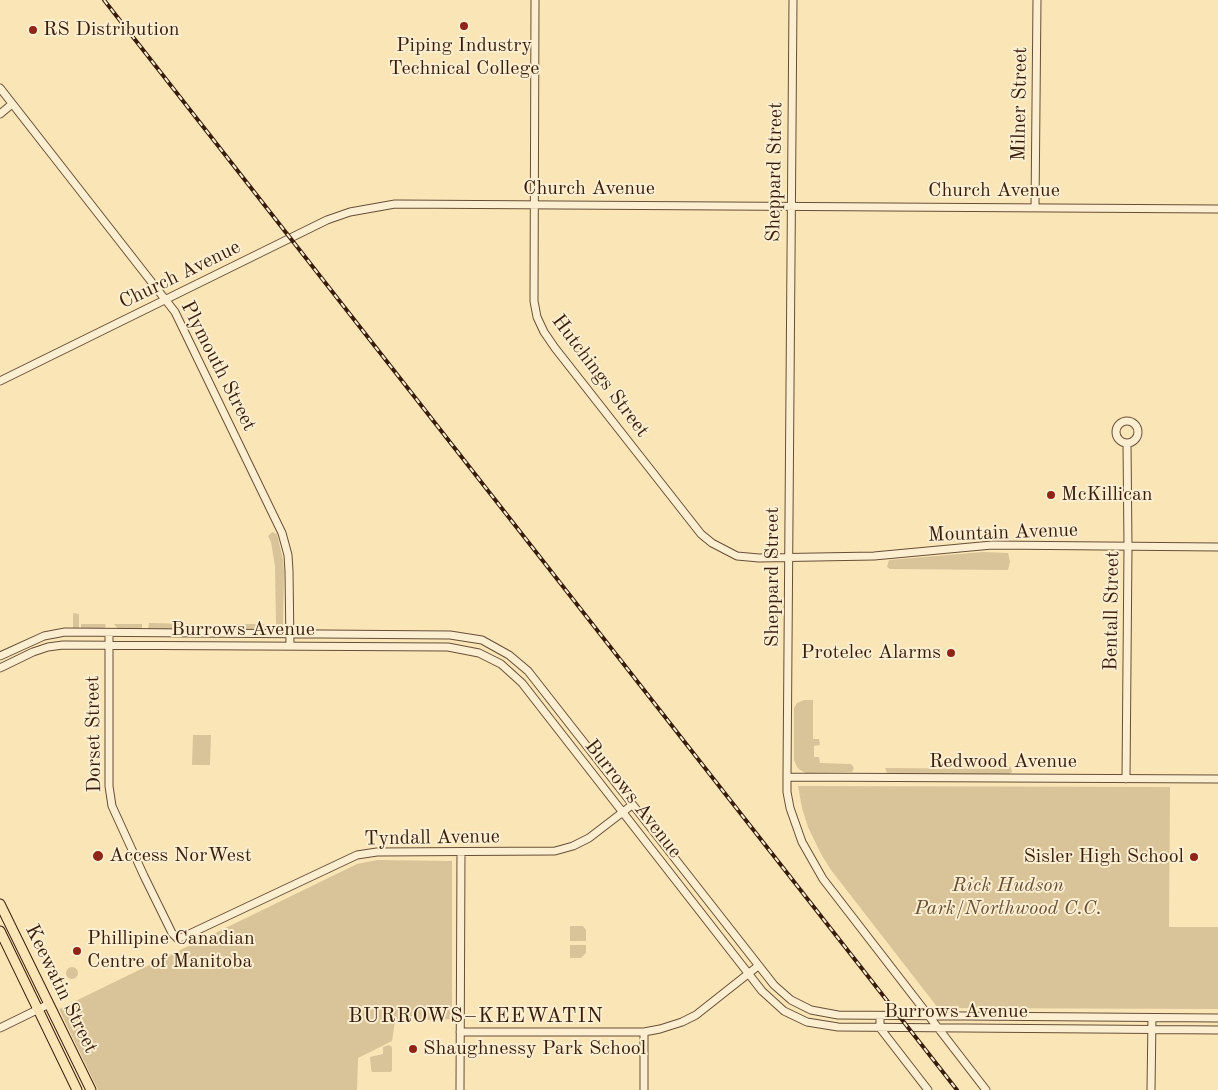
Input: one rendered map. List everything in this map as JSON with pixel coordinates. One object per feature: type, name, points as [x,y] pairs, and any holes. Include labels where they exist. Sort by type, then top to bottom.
[{"type":"main road","name":"Keewatin Street","points":[[0,904],[91,1090]]},
{"type":"main road","name":"Keewatin Street","points":[[0,932],[77,1090]]},
{"type":"street","name":"Hutchings Street","points":[[535,0],[533,205],[534,301],[537,317],[555,348],[701,534],[712,543],[737,556],[790,558]]},
{"type":"street","name":"Sheppard Street","points":[[793,0],[787,792],[790,808],[802,842],[814,865],[986,1090]]},
{"type":"street","name":"Milner Street","points":[[1034,208],[1037,0]]},
{"type":"street","name":"Plymouth Street","points":[[0,88],[175,312],[282,533],[288,555],[290,646]]},
{"type":"street","points":[[0,114],[12,104]]},
{"type":"street","name":"Church Avenue","points":[[0,381],[327,220],[350,212],[395,204],[1218,209]]},
{"type":"street","name":"Bentall Street","points":[[1126,779],[1127,442]]},
{"type":"street","name":"Mountain Avenue","points":[[790,558],[874,556],[992,545],[1218,547]]},
{"type":"street","name":"Burrows Avenue","points":[[0,656],[51,634],[65,632],[450,635],[482,640],[510,655],[528,671],[758,966],[774,985],[791,1000],[811,1010],[838,1015],[1218,1018]]},
{"type":"street","name":"Dorset Street","points":[[109,633],[109,786],[112,806],[172,933],[177,938]]},
{"type":"street","name":"Burrows Avenue","points":[[0,668],[33,652],[48,647],[64,645],[448,647],[473,651],[491,658],[512,672],[522,683],[762,991],[784,1010],[807,1022],[838,1028],[1218,1030]]},
{"type":"street","name":"Redwood Avenue","points":[[787,777],[1218,779]]},
{"type":"street","name":"Tyndall Avenue","points":[[177,938],[183,937],[357,855],[378,852],[547,852],[564,850],[589,838],[632,805]]},
{"type":"street","points":[[460,1090],[461,852]]},
{"type":"street","points":[[460,1032],[644,1032],[668,1027],[689,1019],[758,966]]},
{"type":"street","points":[[0,1028],[49,1004]]},
{"type":"street","points":[[880,1016],[880,1028],[928,1090]]},
{"type":"street","points":[[1151,1090],[1152,1018]]},
{"type":"street","points":[[644,1032],[644,1090]]},
{"type":"green space","points":[[272,532],[277,534],[283,560],[283,628],[276,631],[223,631],[222,624],[276,624],[275,566],[271,542],[268,536]]},
{"type":"green space","points":[[983,552],[1008,553],[1010,562],[1008,570],[890,569],[887,567],[889,560]]},
{"type":"green space","points":[[73,613],[79,614],[79,630],[73,629]]},
{"type":"green space","points":[[149,623],[195,624],[196,629],[193,631],[148,630]]},
{"type":"green space","points":[[81,624],[105,624],[106,626],[104,629],[81,630]]},
{"type":"green space","points":[[114,624],[142,624],[142,630],[119,630]]},
{"type":"green space","points":[[804,700],[813,700],[813,739],[819,739],[820,745],[814,746],[814,757],[819,757],[820,763],[851,764],[854,768],[852,772],[806,773],[797,767],[794,760],[794,708],[797,703]]},
{"type":"green space","points":[[193,735],[211,735],[210,765],[192,765]]},
{"type":"green space","points":[[1010,765],[1012,772],[1009,774],[889,774],[885,768],[1009,769]]},
{"type":"green space","name":"Rick Hudson Park/Northwood C.C.","points":[[798,786],[1170,787],[1169,927],[1218,927],[1218,1009],[938,1008],[831,870],[808,827]]},
{"type":"green space","points":[[377,860],[452,861],[452,1019],[395,1021],[392,1041],[358,1058],[357,1090],[98,1090],[59,1009],[357,864]]},
{"type":"green space","points":[[570,926],[583,926],[586,930],[586,941],[570,941]]},
{"type":"green space","points":[[570,945],[586,945],[586,953],[581,958],[570,958]]},
{"type":"green space","points":[[72,967],[78,973],[72,979],[66,973]]},
{"type":"green space","points":[[389,1045],[392,1047],[391,1072],[372,1072],[370,1057],[383,1054],[383,1047]]},
{"type":"railway","points":[[104,0],[957,1090]]},
{"type":"place","name":"Piping Industry Technical College","points":[[464,26]]},
{"type":"place","name":"RS Distribution","points":[[33,30]]},
{"type":"place","name":"McKillican","points":[[1051,495]]},
{"type":"place","name":"Protelec Alarms","points":[[951,653]]},
{"type":"place","name":"Access NorWest","points":[[98,856]]},
{"type":"place","name":"Sisler High School","points":[[1194,857]]},
{"type":"place","name":"Phillipine Canadian Centre of Manitoba","points":[[77,951]]},
{"type":"place","name":"Shaughnessy Park School","points":[[413,1049]]},
{"type":"district","name":"BURROWS–KEEWATIN","points":[[476,1016]]}]
